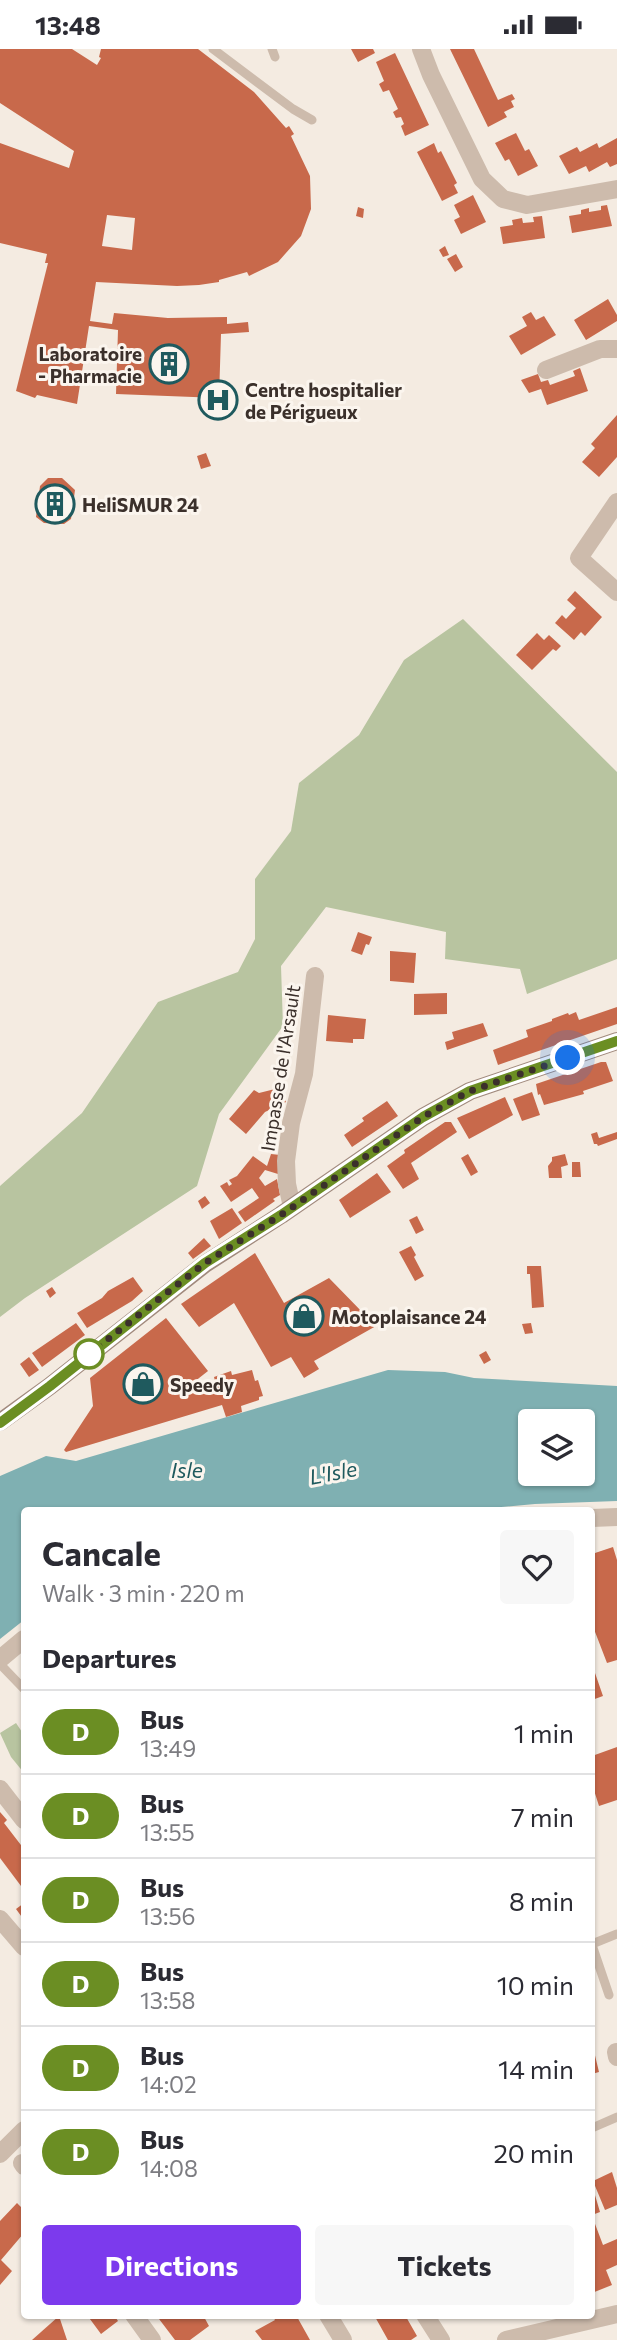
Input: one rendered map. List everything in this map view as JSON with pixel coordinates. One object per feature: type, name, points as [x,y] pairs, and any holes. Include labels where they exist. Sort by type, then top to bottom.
[{"type":"main road","points":[[0,1423],[205,1263],[423,1117],[470,1091],[617,1041]]},
{"type":"street","points":[[421,49],[482,179],[503,199],[527,205],[617,189]]},
{"type":"street","points":[[546,370],[600,349],[617,349]]},
{"type":"street","points":[[617,502],[579,558],[617,592]]},
{"type":"street","name":"Impasse de l'Arsault","points":[[292,1207],[286,1161],[291,1123],[304,1074],[315,976]]},
{"type":"street","points":[[595,1518],[617,1517]]},
{"type":"street","points":[[0,1661],[21,1642]]},
{"type":"street","points":[[0,1789],[21,1816]]},
{"type":"street","points":[[0,1919],[21,1944]]},
{"type":"street","points":[[0,2154],[21,2133]]},
{"type":"street","points":[[506,2340],[617,2314]]},
{"type":"street","points":[[137,2319],[152,2340]]},
{"type":"street","points":[[330,2319],[343,2340]]},
{"type":"street","points":[[428,2319],[441,2340]]},
{"type":"lane","points":[[213,49],[293,109],[312,120]]},
{"type":"lane","points":[[0,1661],[21,1686]]},
{"type":"lane","points":[[595,1943],[617,1934]]},
{"type":"lane","points":[[595,1953],[609,1996]]},
{"type":"lane","points":[[595,2127],[617,2117]]},
{"type":"green space","points":[[463,619],[617,772],[617,959],[527,994],[520,969],[445,959],[446,932],[326,907],[281,966],[283,1026],[219,1114],[197,1186],[0,1317],[0,1186],[82,1113],[158,1002],[238,972],[255,939],[255,879],[291,831],[299,783],[359,735],[404,660]]},
{"type":"green space","points":[[16,1723],[21,1730],[21,1769],[11,1757],[0,1733]]},
{"type":"water","points":[[388,1370],[617,1386],[617,1501],[501,1507],[21,1507],[21,1622],[0,1639],[0,1476],[46,1456],[76,1461]]},
{"type":"building","points":[[0,49],[72,49],[97,65],[101,58],[101,49],[198,49],[254,92],[286,128],[289,126],[310,176],[311,209],[301,236],[278,262],[249,276],[247,272],[219,282],[199,285],[96,282],[90,321],[112,324],[114,313],[168,318],[227,317],[227,324],[248,322],[249,332],[221,334],[219,398],[116,394],[118,330],[89,326],[77,404],[37,395],[35,398],[16,391],[48,263],[45,263],[47,254],[0,243],[0,143],[69,168],[74,151],[0,103]],"holes":[[[107,215],[135,218],[132,250],[102,246]]]},
{"type":"building","points":[[351,49],[373,49],[375,53],[358,62]]},
{"type":"building","points":[[450,49],[474,49],[498,100],[512,94],[515,99],[511,101],[514,107],[504,112],[507,117],[488,127]]},
{"type":"building","points":[[395,53],[429,125],[405,136],[401,117],[396,118],[393,112],[398,109],[389,90],[383,92],[379,84],[384,81],[376,62]]},
{"type":"building","points":[[516,133],[525,151],[529,149],[538,166],[518,176],[509,159],[505,161],[495,143]]},
{"type":"building","points":[[617,138],[617,164],[610,167],[607,162],[589,172],[586,166],[569,174],[559,156],[577,147],[580,152],[597,143],[599,148]]},
{"type":"building","points":[[434,143],[457,183],[454,185],[458,193],[442,201],[417,152]]},
{"type":"building","points":[[473,195],[486,222],[461,234],[454,220],[460,217],[454,205]]},
{"type":"building","points":[[607,205],[612,226],[572,233],[569,216],[581,214],[581,210],[589,208],[589,212],[601,210],[601,206]]},
{"type":"building","points":[[358,207],[364,209],[363,218],[356,216]]},
{"type":"building","points":[[542,216],[545,238],[503,244],[500,227],[513,225],[512,220],[522,218],[523,223],[534,222],[533,217]]},
{"type":"building","points":[[445,246],[449,255],[443,257],[439,250]]},
{"type":"building","points":[[456,254],[463,267],[455,272],[447,259]]},
{"type":"building","points":[[608,299],[617,315],[617,321],[586,340],[574,320]]},
{"type":"building","points":[[531,312],[536,320],[544,316],[556,335],[521,355],[509,336],[527,326],[522,317]]},
{"type":"building","points":[[580,368],[588,391],[547,405],[541,389],[529,393],[521,380],[538,374],[541,382],[548,380],[550,385],[575,376],[573,371]]},
{"type":"building","points":[[617,415],[617,457],[599,477],[582,462],[595,448],[591,444]]},
{"type":"building","points":[[206,453],[211,466],[201,469],[197,456]]},
{"type":"building","name":"HeliSMUR 24","points":[[48,478],[62,478],[75,490],[71,519],[64,524],[44,523],[36,517],[40,486]]},
{"type":"building","points":[[575,591],[602,617],[585,636],[581,632],[574,640],[555,623],[562,615],[566,619],[576,608],[567,600]]},
{"type":"building","points":[[537,633],[544,640],[549,635],[561,646],[556,651],[553,649],[532,670],[516,655]]},
{"type":"building","points":[[358,932],[372,937],[362,955],[351,951]]},
{"type":"building","points":[[390,951],[416,953],[414,983],[390,981]]},
{"type":"building","points":[[447,993],[447,1014],[414,1015],[414,994]]},
{"type":"building","points":[[617,1007],[617,1024],[498,1065],[493,1050],[528,1037],[526,1030],[568,1013],[569,1015],[576,1012],[579,1020]]},
{"type":"building","points":[[328,1015],[366,1019],[364,1039],[353,1039],[353,1043],[326,1041]]},
{"type":"building","points":[[483,1023],[488,1036],[447,1050],[445,1042],[454,1039],[452,1032]]},
{"type":"building","points":[[606,1062],[613,1081],[583,1091],[584,1094],[544,1105],[536,1084]]},
{"type":"building","points":[[279,1088],[286,1102],[265,1112],[246,1134],[229,1119],[254,1090],[259,1093]]},
{"type":"building","points":[[532,1092],[540,1115],[522,1121],[513,1099]]},
{"type":"building","points":[[505,1097],[513,1115],[469,1139],[457,1118]]},
{"type":"building","points":[[387,1101],[398,1116],[352,1147],[344,1135],[364,1121],[362,1118]]},
{"type":"building","points":[[445,1122],[451,1122],[457,1132],[411,1163],[419,1179],[403,1189],[387,1166],[405,1153],[404,1150]]},
{"type":"building","points":[[597,1132],[599,1138],[617,1132],[617,1139],[598,1146],[594,1144],[591,1134]]},
{"type":"building","points":[[271,1154],[280,1155],[278,1174],[265,1170],[259,1178],[265,1186],[277,1179],[280,1195],[245,1222],[238,1212],[259,1198],[252,1188],[231,1202],[220,1186],[227,1182],[229,1186],[232,1184],[229,1180],[237,1176],[253,1156],[267,1166]]},
{"type":"building","points":[[468,1154],[478,1172],[471,1176],[461,1158]]},
{"type":"building","points":[[565,1154],[568,1165],[561,1167],[562,1178],[549,1178],[548,1166],[552,1157]]},
{"type":"building","points":[[572,1162],[580,1162],[581,1177],[572,1177]]},
{"type":"building","points":[[377,1173],[391,1192],[350,1218],[339,1200]]},
{"type":"building","points":[[205,1196],[210,1203],[202,1209],[198,1201]]},
{"type":"building","points":[[232,1208],[242,1223],[219,1239],[210,1221]]},
{"type":"building","points":[[417,1216],[424,1230],[416,1234],[409,1220]]},
{"type":"building","points":[[204,1238],[211,1246],[193,1259],[188,1253]]},
{"type":"building","points":[[411,1246],[424,1276],[415,1281],[399,1252]]},
{"type":"building","name":"Motoplaisance 24","points":[[255,1253],[284,1303],[329,1278],[366,1316],[369,1315],[376,1326],[314,1361],[319,1369],[304,1378],[291,1357],[271,1367],[234,1303],[199,1327],[181,1304]]},
{"type":"building","points":[[527,1266],[541,1266],[544,1307],[532,1308]]},
{"type":"building","points":[[133,1277],[143,1291],[132,1301],[87,1328],[77,1313]]},
{"type":"building","points":[[52,1287],[56,1293],[50,1298],[46,1291]]},
{"type":"building","name":"Speedy","points":[[166,1318],[208,1371],[194,1382],[198,1386],[215,1381],[214,1377],[231,1371],[232,1375],[252,1370],[263,1396],[241,1406],[242,1412],[226,1417],[222,1405],[66,1452],[64,1450],[93,1406],[90,1378]]},
{"type":"building","points":[[76,1323],[85,1335],[42,1367],[32,1353]]},
{"type":"building","points":[[531,1323],[533,1333],[525,1334],[522,1324]]},
{"type":"building","points":[[486,1351],[491,1360],[484,1364],[479,1355]]},
{"type":"building","points":[[29,1357],[39,1370],[29,1377],[20,1364]]},
{"type":"building","points":[[613,1547],[617,1560],[617,1660],[607,1663],[595,1632],[595,1553]]},
{"type":"building","points":[[595,1673],[603,1696],[595,1699]]},
{"type":"building","points":[[617,1747],[617,1800],[599,1806],[595,1793],[595,1755]]},
{"type":"building","points":[[0,1812],[7,1820],[4,1823],[21,1845],[21,1886],[0,1858]]},
{"type":"building","points":[[595,2055],[599,2072],[595,2073]]},
{"type":"building","points":[[612,2172],[617,2188],[617,2205],[605,2210],[595,2180]]},
{"type":"building","points":[[595,2195],[600,2212],[595,2214]]},
{"type":"building","points":[[17,2203],[21,2207],[21,2237],[1,2260],[12,2271],[0,2285],[0,2221]]},
{"type":"building","points":[[595,2224],[603,2245],[617,2239],[617,2265],[606,2270],[612,2285],[595,2292]]},
{"type":"building","points":[[56,2319],[60,2319],[67,2340],[32,2340]]},
{"type":"building","points":[[90,2319],[117,2319],[118,2321],[101,2334]]},
{"type":"building","points":[[159,2319],[205,2319],[209,2326],[190,2340],[175,2340]]},
{"type":"building","points":[[298,2319],[310,2340],[262,2340],[255,2331],[275,2320]]},
{"type":"building","points":[[376,2319],[407,2319],[417,2336],[411,2340],[388,2340]]},
{"type":"bus line","name":"D","points":[[0,1423],[205,1263],[281,1215],[423,1117],[470,1091],[617,1041]]},
{"type":"place","name":"Laboratoire - Pharmacie","points":[[169,364]]},
{"type":"place","name":"Centre hospitalier de Périgueux","points":[[218,400]]},
{"type":"place","name":"HeliSMUR 24","points":[[55,504]]},
{"type":"place","name":"Motoplaisance 24","points":[[304,1316]]},
{"type":"place","name":"Speedy","points":[[143,1384]]},
{"type":"route","points":[[89,1354],[205,1263],[281,1215],[423,1117],[470,1091],[568,1058]]},
{"type":"water label","name":"Isle","points":[[187,1469]]},
{"type":"water label","name":"L'Isle","points":[[333,1472]]}]
